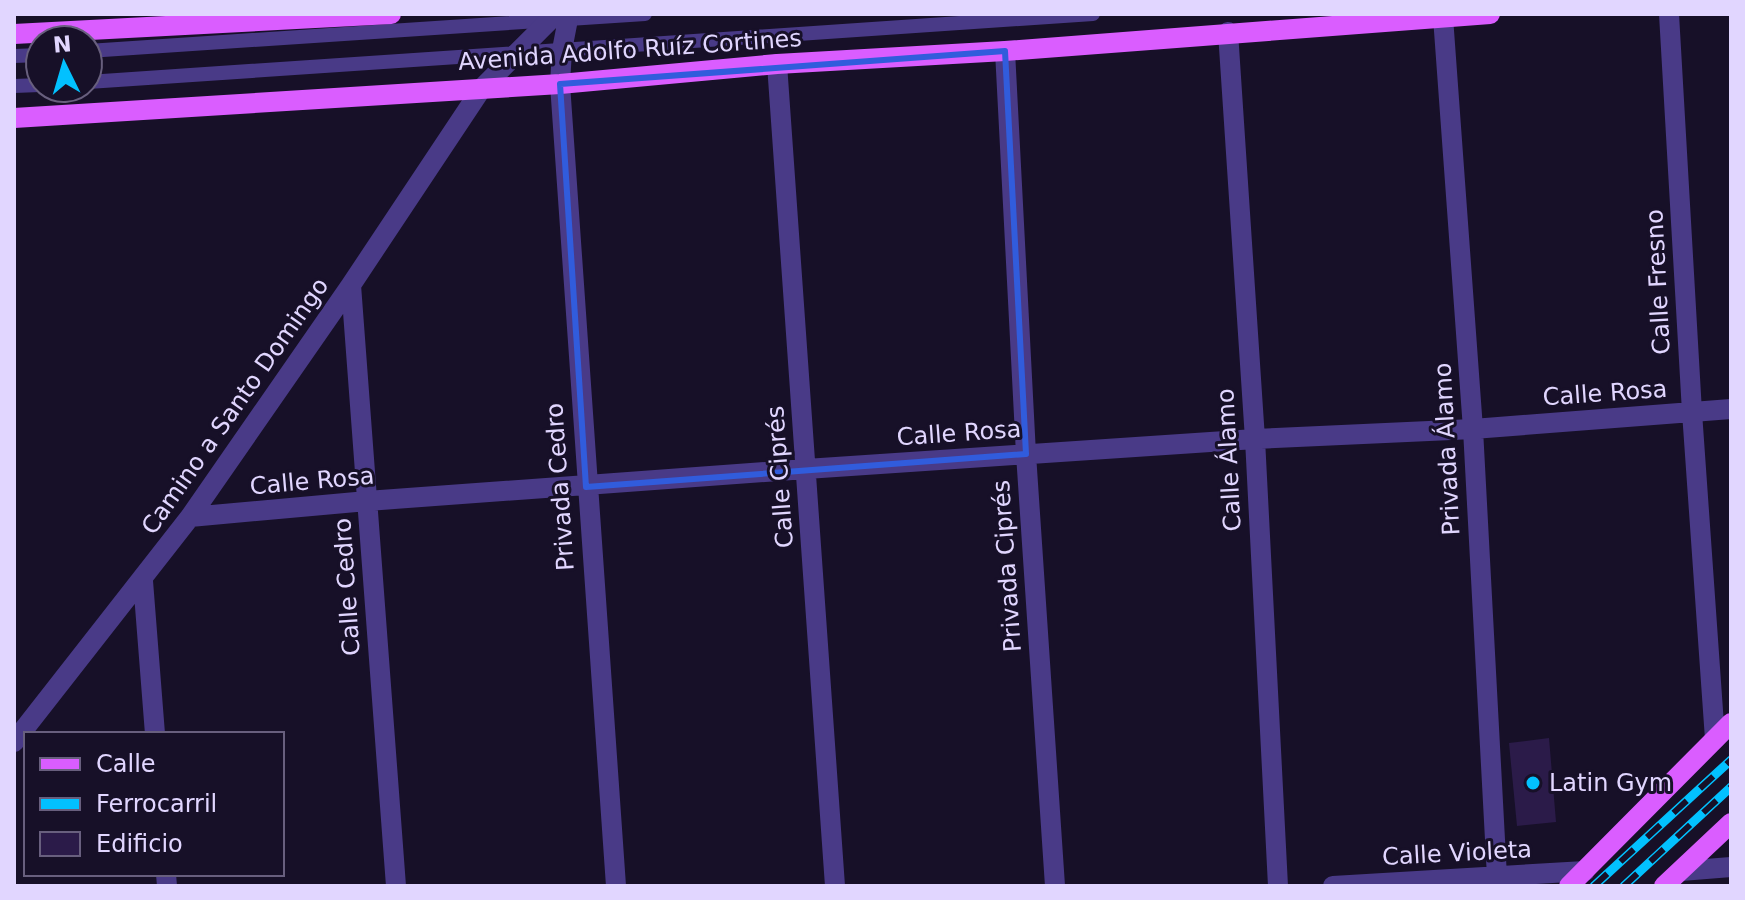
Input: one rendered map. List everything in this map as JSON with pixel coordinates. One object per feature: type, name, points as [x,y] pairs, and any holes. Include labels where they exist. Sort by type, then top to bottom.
[{"type":"main road","points":[[14,34],[391,14]]},
{"type":"main road","name":"Avenida Adolfo Ruíz Cortines","points":[[14,118],[560,84],[777,64],[1005,51],[1490,14]]},
{"type":"main road","points":[[1569,886],[1726,727]]},
{"type":"main road","points":[[1664,886],[1731,823]]},
{"type":"street","name":"Calle Fresno","points":[[1669,14],[1692,412],[1726,727]]},
{"type":"street","name":"Privada Cedro","points":[[560,17],[560,84],[616,886]]},
{"type":"street","name":"Camino a Santo Domingo","points":[[14,742],[143,581],[190,517],[351,285],[482,88],[514,53],[560,17]]},
{"type":"street","name":"Privada Álamo","points":[[1443,17],[1473,429],[1497,877]]},
{"type":"street","name":"Calle Álamo","points":[[1228,32],[1255,439],[1278,886]]},
{"type":"street","name":"Privada Ciprés","points":[[1005,51],[1026,454],[1055,886]]},
{"type":"street","name":"Calle Ciprés","points":[[777,64],[835,886]]},
{"type":"street","name":"Calle Cedro","points":[[351,285],[396,886]]},
{"type":"street","name":"Calle Rosa","points":[[190,517],[806,469],[1255,439],[1473,429],[1731,409]]},
{"type":"street","points":[[143,581],[155,732]]},
{"type":"street","name":"Calle Violeta","points":[[1333,886],[1585,871]]},
{"type":"street","points":[[1681,871],[1723,874]]},
{"type":"lane","points":[[104,50],[560,17],[645,14]]},
{"type":"lane","points":[[104,81],[1093,14]]},
{"type":"highlighted area","points":[[1005,51],[1026,454],[586,487],[560,84]]},
{"type":"building","name":"Latin Gym","points":[[1549,738],[1556,822],[1517,826],[1509,743]]},
{"type":"railway","points":[[1594,886],[1731,760]]},
{"type":"railway","points":[[1624,886],[1731,787]]},
{"type":"place","name":"Latin Gym","points":[[1533,783]]}]
